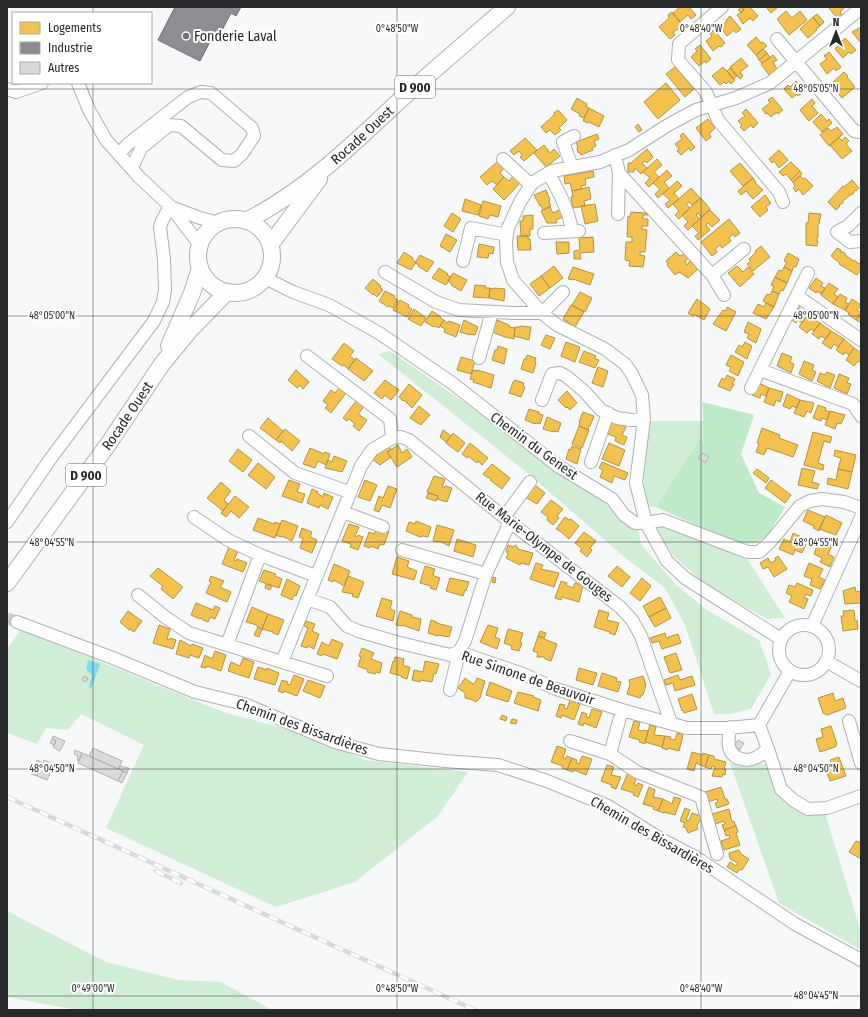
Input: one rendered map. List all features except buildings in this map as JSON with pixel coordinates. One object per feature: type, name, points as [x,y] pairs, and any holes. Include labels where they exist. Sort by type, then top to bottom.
[{"type":"main road","name":"Rocade Ouest","points":[[246,221],[275,205],[325,169],[424,79],[507,7]]},
{"type":"main road","name":"Rocade Ouest","points":[[270,245],[325,169]]},
{"type":"main road","points":[[237,219],[246,221],[256,226],[265,234],[270,245],[272,256],[270,267],[265,278],[258,285],[248,291],[238,293],[227,292],[215,288],[206,279],[200,268],[198,256],[200,245],[204,236],[211,228],[219,223],[237,219]]},
{"type":"main road","name":"Rocade Ouest","points":[[162,364],[192,293],[200,268]]},
{"type":"main road","name":"Rocade Ouest","points":[[7,583],[109,443],[162,364],[190,330],[227,292]]},
{"type":"street","points":[[722,7],[679,44],[678,60],[706,92],[718,120],[779,192],[783,202]]},
{"type":"street","points":[[781,639],[685,578],[667,561],[646,524],[636,482],[644,419],[642,395],[632,374],[625,364],[605,349],[557,325],[542,313],[513,280],[507,262],[506,241],[508,228],[520,202],[531,185],[548,173],[600,162],[615,156],[629,150],[668,125],[696,110],[736,98],[770,83],[861,8]]},
{"type":"street","points":[[777,39],[854,130],[860,132]]},
{"type":"street","points":[[7,89],[16,92],[39,84]]},
{"type":"street","points":[[78,84],[89,110],[106,140],[170,206],[200,245]]},
{"type":"street","points":[[119,154],[128,144],[188,97],[201,92],[211,93],[252,128],[254,136],[242,154],[234,161],[222,160],[181,126],[169,126],[141,148],[132,168]]},
{"type":"street","points":[[572,167],[563,142],[574,136]]},
{"type":"street","points":[[615,156],[619,173],[618,214]]},
{"type":"street","points":[[503,159],[531,185]]},
{"type":"street","points":[[544,233],[575,231],[570,217],[548,173]]},
{"type":"street","points":[[619,173],[712,275],[724,295]]},
{"type":"street","points":[[170,206],[200,218],[219,223]]},
{"type":"street","points":[[7,522],[51,458],[154,321],[163,302],[165,290],[164,259],[160,227],[170,206]]},
{"type":"street","points":[[861,213],[848,226],[837,232],[850,242],[861,241]]},
{"type":"street","points":[[463,261],[471,228],[507,235]]},
{"type":"street","points":[[712,275],[744,249]]},
{"type":"street","points":[[385,272],[436,302],[459,310],[542,313],[563,292]]},
{"type":"street","points":[[750,388],[808,273]]},
{"type":"street","name":"Chemin du Genest","points":[[265,278],[293,292],[329,305],[379,333],[452,384],[558,466],[612,499],[624,516],[635,523],[646,524],[663,520],[734,548],[748,552],[759,552],[770,542],[800,506],[810,501],[822,499],[844,502],[861,508]]},
{"type":"street","points":[[797,296],[861,340]]},
{"type":"street","points":[[479,358],[492,312]]},
{"type":"street","points":[[282,662],[343,512],[349,492],[361,466],[372,450],[392,438],[390,419],[307,356]]},
{"type":"street","points":[[760,370],[852,404],[861,416]]},
{"type":"street","points":[[542,400],[552,374],[560,373],[566,376],[585,392],[601,410],[617,418],[631,420],[644,419]]},
{"type":"street","points":[[591,462],[608,413]]},
{"type":"street","points":[[249,436],[295,473],[349,492]]},
{"type":"street","name":"Rue Marie-Olympe de Gouges","points":[[392,438],[401,437],[409,440],[620,607],[632,620],[641,636],[650,658],[659,691],[671,723]]},
{"type":"street","points":[[450,690],[459,652],[465,641],[486,574],[507,519],[530,482]]},
{"type":"street","points":[[343,512],[383,527]]},
{"type":"street","points":[[194,517],[228,540],[260,555],[316,576]]},
{"type":"street","points":[[812,626],[861,517]]},
{"type":"street","points":[[402,550],[486,574]]},
{"type":"street","points":[[227,645],[260,555]]},
{"type":"street","points":[[138,595],[188,633],[327,676]]},
{"type":"street","name":"Rue Simone de Beauvoir","points":[[307,599],[330,607],[347,626],[372,636],[450,655],[459,652],[523,674],[556,690],[622,710],[687,728],[759,725]]},
{"type":"street","name":"Chemin des Bissardières","points":[[17,622],[113,658],[195,692],[244,704],[335,742],[379,754],[498,765],[547,781],[608,806],[661,839],[697,858],[795,924],[861,960]]},
{"type":"street","points":[[805,625],[812,626],[824,634],[829,648],[829,655],[821,668],[814,673],[806,675],[790,671],[784,666],[781,660],[779,646],[781,639],[791,628],[805,625]]},
{"type":"street","points":[[826,661],[861,681]]},
{"type":"street","points":[[790,671],[759,725],[781,789],[790,798],[808,809],[827,808],[861,796]]},
{"type":"street","points":[[646,716],[656,705],[659,691]]},
{"type":"street","points":[[610,754],[622,710]]},
{"type":"street","points":[[849,721],[861,763]]},
{"type":"street","points":[[731,727],[728,740],[729,747],[736,758],[745,760],[754,759],[768,749]]},
{"type":"street","points":[[570,741],[610,754],[637,772],[701,796],[717,854]]},
{"type":"green space","points":[[390,351],[606,501],[638,528],[641,544],[676,585],[707,610],[759,640],[771,674],[751,709],[730,714],[714,714],[685,625],[665,588],[628,560],[525,471],[378,354]]},
{"type":"green space","points":[[702,402],[754,415],[741,454],[759,493],[785,507],[768,535],[756,543],[739,544],[656,507],[699,439],[705,443]]},
{"type":"green space","points":[[652,421],[704,421],[706,444],[699,439],[656,507],[647,506],[643,469],[647,425]]},
{"type":"green space","points":[[661,523],[746,557],[785,618],[767,619],[705,585],[672,554],[654,525]]},
{"type":"green space","points":[[21,629],[223,712],[302,733],[365,760],[468,772],[438,816],[355,882],[276,907],[106,828],[144,745],[81,714],[68,730],[46,728],[37,744],[7,733],[7,649]]},
{"type":"green space","points":[[730,763],[766,764],[778,793],[825,813],[861,932],[861,950],[779,903]]},
{"type":"green space","points":[[7,911],[106,962],[179,980],[221,982],[272,1010],[77,1010],[7,997]]},
{"type":"water","points":[[88,660],[100,664],[92,687],[89,688],[92,676],[86,669]]},
{"type":"tunnel","points":[[7,618],[17,622]]},
{"type":"railway","points":[[7,797],[475,1010]]},
{"type":"railway","points":[[156,871],[181,883]]},
{"type":"place","name":"Fonderie Laval","points":[[186,36]]}]
